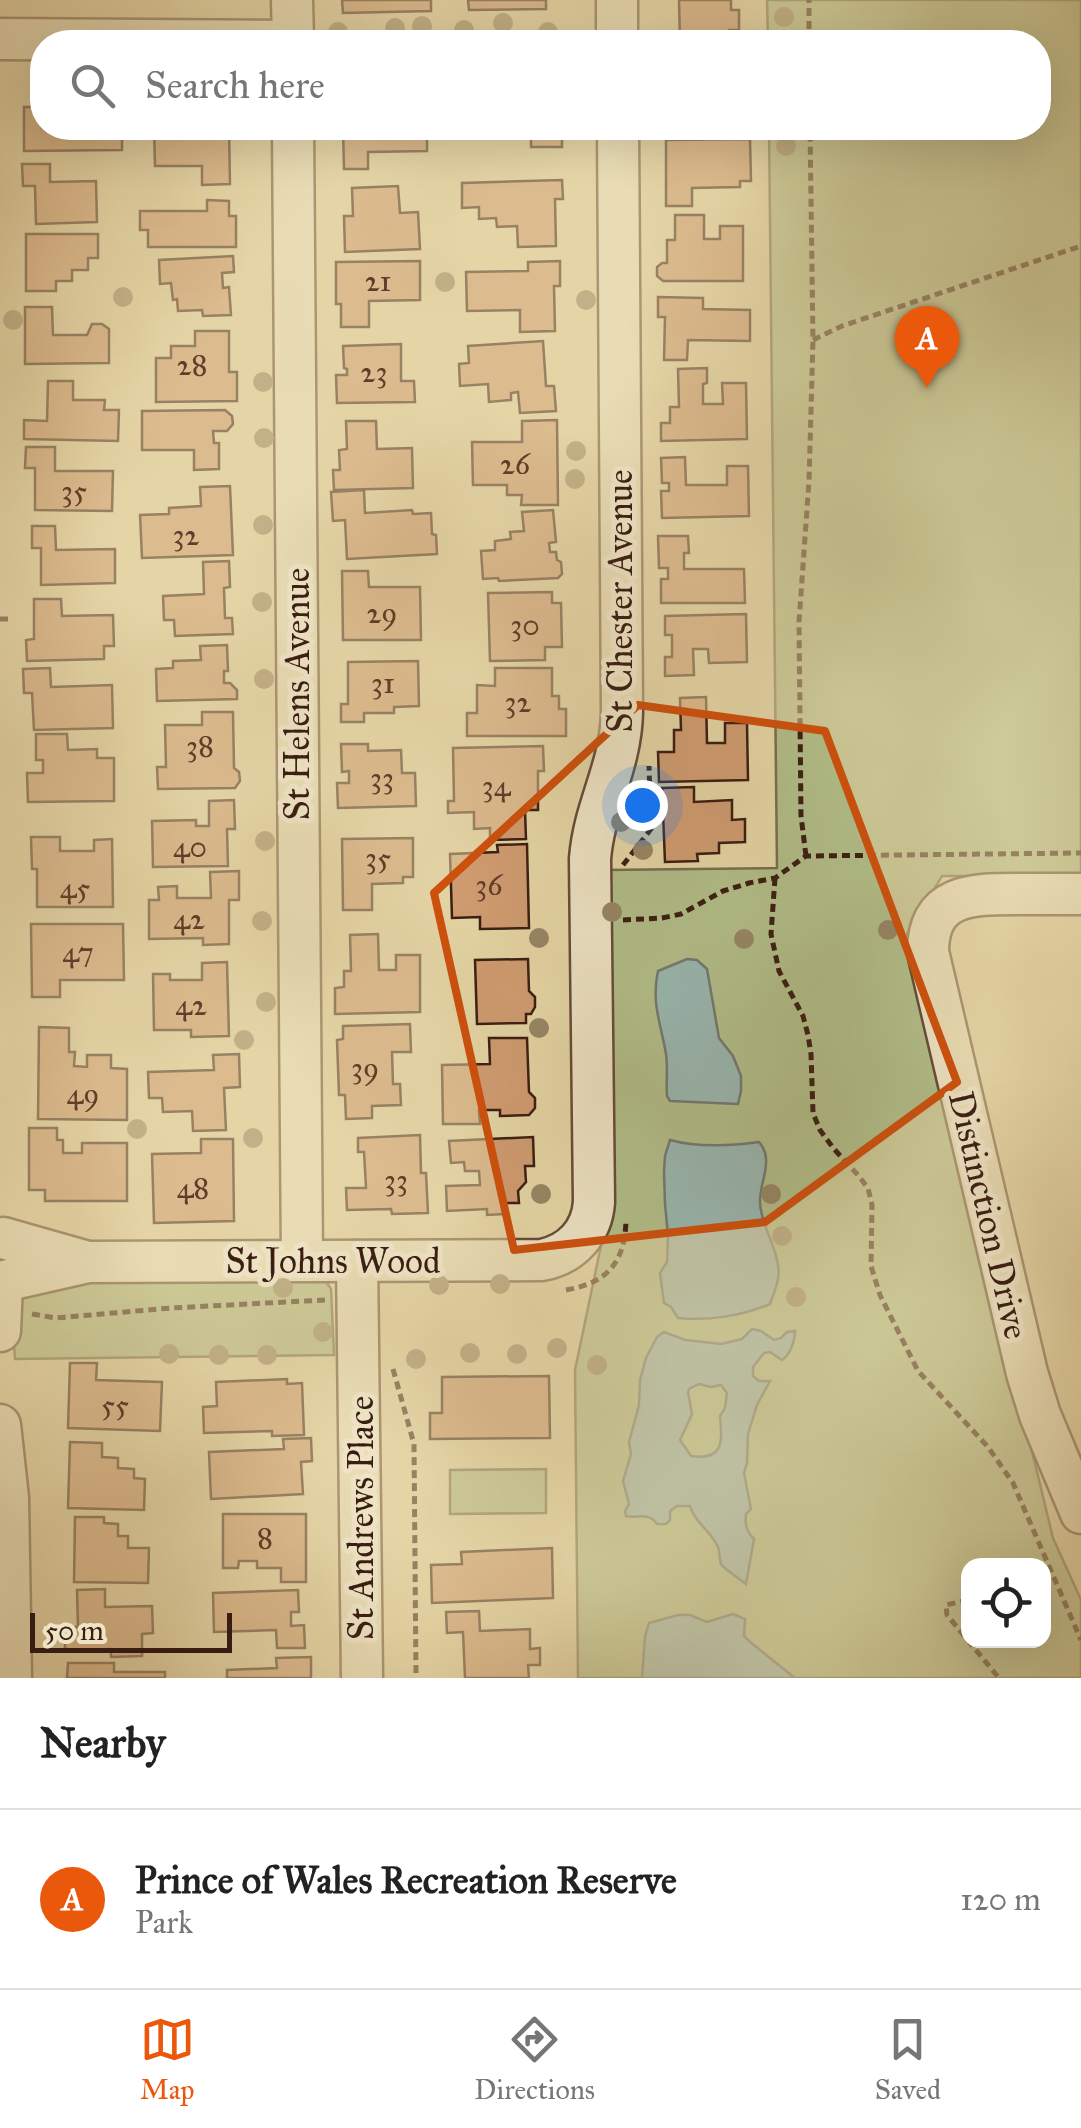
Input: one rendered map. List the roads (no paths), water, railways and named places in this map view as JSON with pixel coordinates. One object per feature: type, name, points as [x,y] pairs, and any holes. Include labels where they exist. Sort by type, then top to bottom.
[{"type":"street","points":[[292,0],[293,30]]},
{"type":"street","points":[[617,0],[617,30]]},
{"type":"street","points":[[0,38],[30,38]]},
{"type":"street","name":"St Helens Avenue","points":[[293,140],[302,1260]]},
{"type":"street","name":"St Chester Avenue","points":[[574,1244],[588,1227],[594,1209],[591,849],[617,759],[622,727],[618,140]]},
{"type":"street","name":"Distinction Drive","points":[[1081,894],[974,894],[941,912],[929,936],[930,966],[1027,1374],[1081,1513]]},
{"type":"street","points":[[0,1330],[2,1292],[10,1257],[2,1236]]},
{"type":"street","name":"St Johns Wood","points":[[2,1236],[88,1262],[302,1260],[357,1280],[542,1260],[574,1244]]},
{"type":"street","name":"St Johns Wood","points":[[2,1292],[88,1262]]},
{"type":"street","name":"St Andrews Place","points":[[357,1280],[376,1363],[376,1420],[384,1479],[386,1678]]},
{"type":"street","name":"St Andrews Place","points":[[362,1678],[376,1363]]},
{"type":"street","points":[[0,1426],[9,1515],[11,1678]]},
{"type":"water","points":[[687,959],[697,960],[707,969],[719,1038],[733,1056],[741,1076],[738,1104],[670,1101],[667,1096],[667,1059],[656,983],[658,971]]},
{"type":"water","points":[[670,1140],[714,1146],[759,1142],[764,1149],[761,1211],[779,1270],[770,1304],[736,1314],[689,1319],[678,1318],[664,1303],[660,1273],[667,1262],[664,1172]]},
{"type":"water","points":[[752,1329],[774,1340],[795,1331],[785,1358],[764,1353],[753,1367],[753,1376],[759,1381],[770,1381],[748,1434],[744,1473],[751,1509],[746,1521],[754,1539],[746,1584],[721,1564],[715,1541],[690,1506],[677,1506],[670,1511],[666,1524],[626,1516],[629,1504],[623,1481],[631,1454],[629,1442],[639,1405],[640,1380],[657,1337],[664,1332],[685,1340],[721,1344],[742,1339]],"holes":[[[699,1384],[721,1385],[727,1393],[720,1416],[719,1447],[710,1455],[691,1456],[680,1440],[692,1414],[688,1392]]]},
{"type":"water","points":[[733,1614],[745,1619],[744,1636],[795,1678],[642,1678],[649,1623],[678,1615],[707,1622]]},
{"type":"place","name":"Prince of Wales Recreation Reserve","points":[[927,388]]}]
